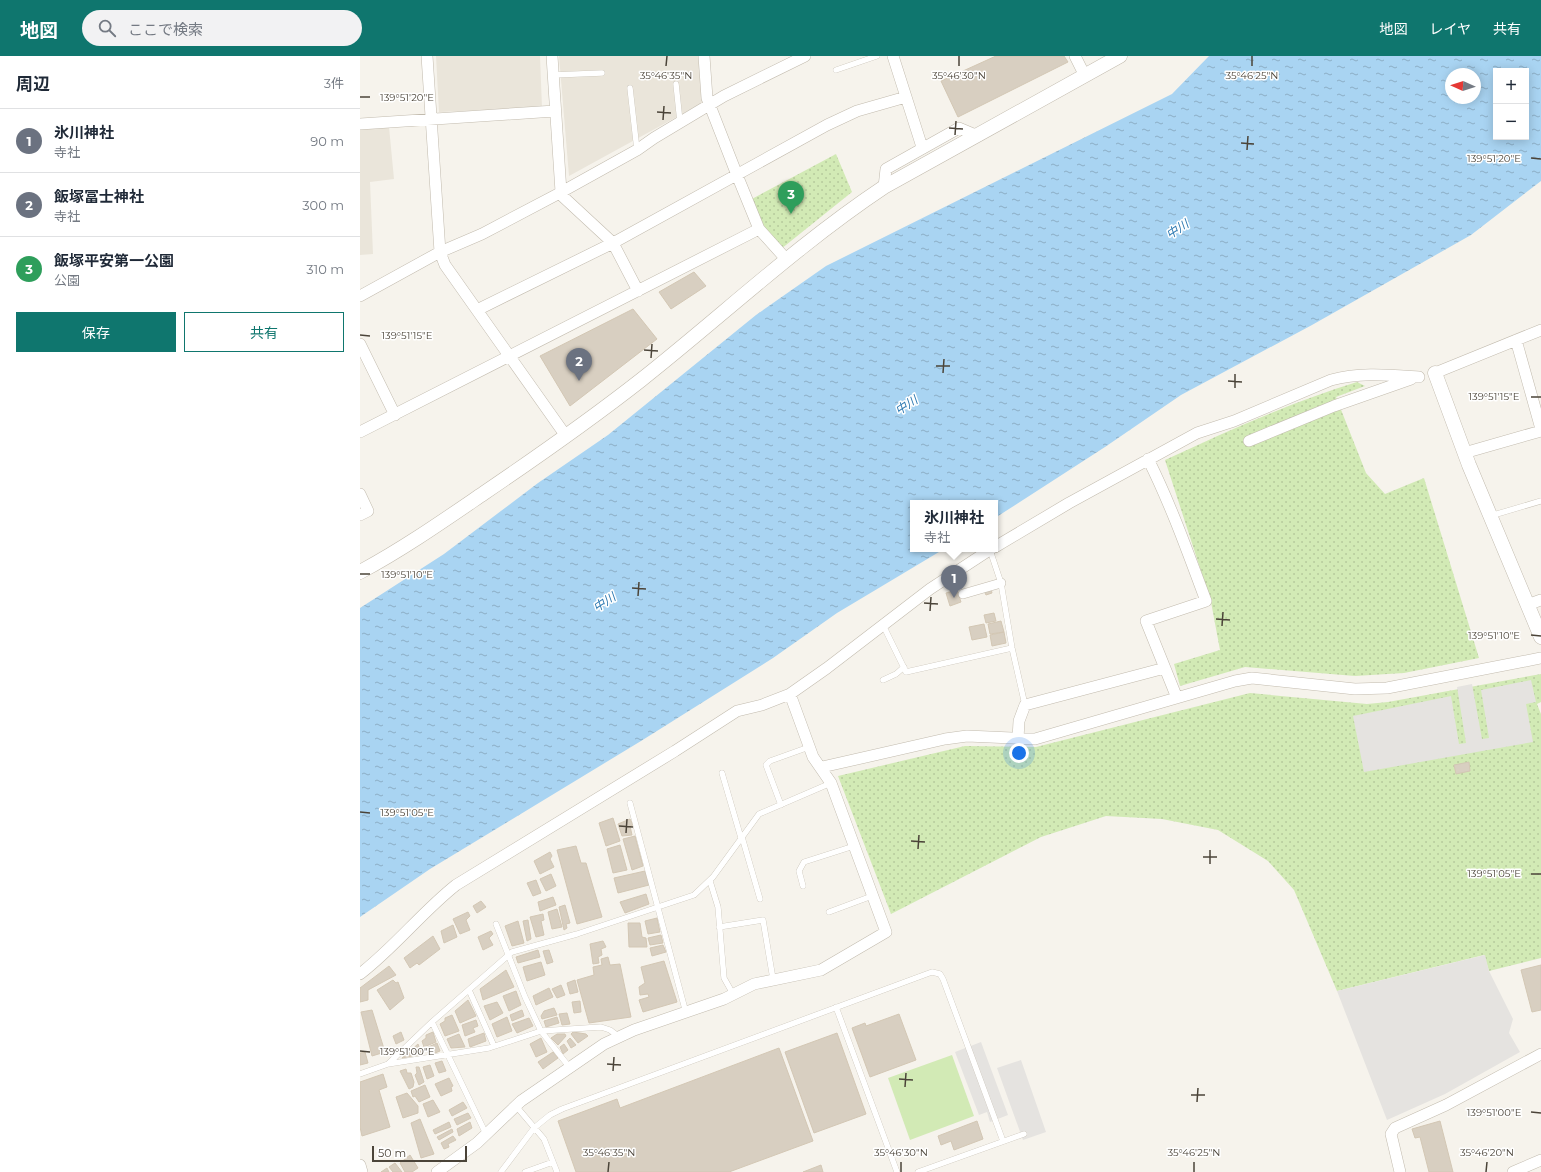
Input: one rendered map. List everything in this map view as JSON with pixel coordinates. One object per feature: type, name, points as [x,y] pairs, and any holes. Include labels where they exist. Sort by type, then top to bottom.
[{"type":"street","points":[[426,56],[440,252],[445,265],[511,356],[566,436]]},
{"type":"street","points":[[552,56],[560,192],[613,243],[638,290]]},
{"type":"street","points":[[704,56],[707,98],[737,175],[759,229],[786,260]]},
{"type":"street","points":[[360,296],[440,252],[482,234],[560,192],[637,150],[709,105],[805,56]]},
{"type":"street","points":[[893,56],[922,147]]},
{"type":"street","points":[[1075,56],[1085,76]]},
{"type":"street","points":[[360,572],[410,544],[566,436],[640,381],[849,210],[884,187],[1120,56]]},
{"type":"street","points":[[477,310],[613,243],[827,125],[857,111],[906,97]]},
{"type":"street","points":[[360,124],[555,111]]},
{"type":"street","points":[[884,187],[886,169],[922,147],[959,128],[978,136]]},
{"type":"street","points":[[360,432],[759,229]]},
{"type":"street","points":[[1249,441],[1334,406],[1392,385],[1427,375],[1541,330]]},
{"type":"street","points":[[1464,453],[1541,430],[1516,340]]},
{"type":"street","points":[[360,344],[395,415]]},
{"type":"street","points":[[998,544],[1069,502],[1197,433],[1234,420],[1331,380],[1353,375],[1372,374],[1427,375]]},
{"type":"street","points":[[1427,375],[1464,453],[1541,637]]},
{"type":"street","points":[[1148,459],[1160,482],[1206,601],[1146,622],[1177,698]]},
{"type":"street","points":[[360,494],[368,511],[360,515]]},
{"type":"street","points":[[360,974],[407,932],[440,898],[484,866],[737,711],[762,705],[790,694],[827,668],[930,589],[986,552]]},
{"type":"street","points":[[963,594],[1001,583]]},
{"type":"street","points":[[1527,605],[1541,600]]},
{"type":"street","points":[[822,767],[945,739],[967,736],[1035,739],[1235,681],[1252,678],[1355,689],[1386,688],[1541,658]]},
{"type":"street","points":[[1018,739],[1019,721],[1025,706],[1165,668]]},
{"type":"street","points":[[437,1172],[476,1143],[516,1106],[604,1044],[618,1036],[686,1013],[754,984],[821,970],[886,932],[831,783],[822,767],[813,757],[790,694]]},
{"type":"street","points":[[1400,1172],[1391,1134],[1395,1128],[1446,1105],[1541,1054]]},
{"type":"street","points":[[1512,1172],[1541,1160]]},
{"type":"street","points":[[360,1165],[362,1172]]},
{"type":"lane","points":[[836,70],[877,56]]},
{"type":"lane","points":[[553,75],[602,73]]},
{"type":"lane","points":[[676,84],[680,123]]},
{"type":"lane","points":[[630,88],[637,150]]},
{"type":"lane","points":[[1490,516],[1541,501]]},
{"type":"lane","points":[[993,552],[1001,583],[1012,648],[1025,706]]},
{"type":"lane","points":[[883,625],[906,672],[1012,648]]},
{"type":"lane","points":[[883,680],[896,674],[904,667]]},
{"type":"lane","points":[[781,805],[766,764],[770,761],[809,747]]},
{"type":"lane","points":[[722,773],[760,898]]},
{"type":"lane","points":[[388,1064],[432,1022],[512,952],[577,934],[694,895],[710,881],[759,814],[831,783]]},
{"type":"lane","points":[[630,803],[659,907],[686,1013]]},
{"type":"lane","points":[[803,886],[800,871],[804,862],[854,846]]},
{"type":"lane","points":[[710,881],[718,907],[724,978],[733,994]]},
{"type":"lane","points":[[829,912],[872,896]]},
{"type":"lane","points":[[719,928],[763,920],[773,979]]},
{"type":"lane","points":[[496,924],[508,956],[541,1031],[570,1068]]},
{"type":"lane","points":[[501,1172],[534,1128],[550,1115],[562,1109],[927,973],[937,972],[940,974],[1003,1141]]},
{"type":"lane","points":[[469,990],[494,1046]]},
{"type":"lane","points":[[836,1007],[897,1172]]},
{"type":"lane","points":[[432,1022],[486,1134]]},
{"type":"lane","points":[[360,1074],[388,1064],[494,1046],[541,1031],[601,1027],[610,1030],[618,1036]]},
{"type":"lane","points":[[516,1106],[544,1139],[557,1172]]},
{"type":"lane","points":[[918,1172],[1024,1134]]},
{"type":"lane","points":[[525,1172],[553,1162]]},
{"type":"shaded area","points":[[436,56],[540,56],[542,108],[439,112]]},
{"type":"shaded area","points":[[559,56],[698,56],[704,102],[569,176]]},
{"type":"shaded area","points":[[389,127],[394,179],[370,182],[373,254],[360,255],[360,129]]},
{"type":"shaded area","points":[[1531,680],[1536,702],[1526,704],[1533,742],[1364,772],[1353,716],[1451,696],[1459,744],[1466,743],[1457,687],[1472,684],[1482,739],[1489,738],[1481,690]]},
{"type":"shaded area","points":[[1485,955],[1489,971],[1513,1019],[1509,1033],[1520,1052],[1445,1094],[1387,1120],[1337,991]]},
{"type":"shaded area","points":[[981,1042],[1008,1115],[990,1122],[987,1112],[979,1115],[955,1052]]},
{"type":"shaded area","points":[[1021,1060],[1046,1132],[1023,1140],[997,1068]]},
{"type":"green space","points":[[836,154],[852,192],[781,249],[762,228],[750,200]]},
{"type":"green space","points":[[1357,382],[1365,386],[1336,397],[1366,473],[1385,494],[1424,478],[1479,658],[1404,673],[1355,676],[1245,667],[1180,686],[1174,664],[1220,650],[1211,602],[1165,460],[1260,418]]},
{"type":"green space","points":[[1541,674],[1541,702],[1537,704],[1541,714],[1541,958],[1489,971],[1484,955],[1337,991],[1294,890],[1268,861],[1218,830],[1162,819],[1106,816],[1041,837],[891,914],[838,776],[965,746],[1036,747],[1250,693],[1367,704],[1388,702]]},
{"type":"green space","points":[[952,1055],[974,1116],[910,1140],[888,1078]]},
{"type":"water","name":"中川","points":[[1209,56],[1541,56],[1541,181],[1471,235],[1312,325],[1181,395],[1105,447],[998,516],[998,500],[910,500],[910,552],[939,552],[837,613],[773,658],[641,741],[430,869],[360,917],[360,608],[444,554],[538,483],[608,435],[756,315],[826,266],[1172,94]]},
{"type":"building","points":[[996,56],[1064,56],[1068,62],[958,117],[941,81]]},
{"type":"building","points":[[694,272],[706,286],[671,309],[659,292]]},
{"type":"building","points":[[633,309],[657,339],[570,406],[540,356]]},
{"type":"building","points":[[991,589],[992,593],[986,595],[984,591]]},
{"type":"building","points":[[957,590],[961,602],[950,606],[946,593]]},
{"type":"building","points":[[994,613],[996,621],[986,623],[984,615]]},
{"type":"building","points":[[1001,621],[1004,632],[990,634],[988,624]]},
{"type":"building","points":[[984,624],[987,637],[972,640],[969,627]]},
{"type":"building","points":[[1004,632],[1006,643],[992,646],[990,635]]},
{"type":"building","points":[[1469,762],[1470,771],[1456,774],[1454,765]]},
{"type":"building","points":[[613,818],[620,841],[606,846],[599,823]]},
{"type":"building","points":[[630,819],[633,825],[630,826],[632,835],[622,836],[618,824]]},
{"type":"building","points":[[635,836],[643,866],[632,870],[623,839]]},
{"type":"building","points":[[620,845],[627,870],[613,873],[607,849]]},
{"type":"building","points":[[576,846],[581,863],[586,863],[602,917],[577,924],[557,850]]},
{"type":"building","points":[[550,852],[552,856],[550,859],[554,867],[540,874],[534,861]]},
{"type":"building","points":[[645,871],[649,885],[618,893],[614,878]]},
{"type":"building","points":[[551,874],[556,886],[546,891],[540,879]]},
{"type":"building","points":[[536,880],[541,893],[533,896],[527,883]]},
{"type":"building","points":[[646,894],[649,904],[625,913],[620,902]]},
{"type":"building","points":[[553,897],[556,905],[540,911],[538,902]]},
{"type":"building","points":[[481,901],[486,907],[477,913],[473,906]]},
{"type":"building","points":[[565,905],[570,923],[566,924],[567,928],[564,930],[559,907]]},
{"type":"building","points":[[557,909],[562,927],[552,929],[548,912]]},
{"type":"building","points":[[468,912],[470,916],[466,920],[470,930],[460,934],[453,919]]},
{"type":"building","points":[[543,914],[544,920],[541,921],[544,935],[536,937],[530,917]]},
{"type":"building","points":[[657,918],[660,932],[648,934],[645,921]]},
{"type":"building","points":[[528,920],[531,939],[527,941],[523,921]]},
{"type":"building","points":[[518,921],[524,943],[512,946],[505,926]]},
{"type":"building","points":[[628,923],[640,923],[642,937],[646,938],[647,947],[629,947]]},
{"type":"building","points":[[453,925],[457,937],[444,943],[441,931]]},
{"type":"building","points":[[491,931],[493,934],[489,938],[493,945],[483,950],[478,937]]},
{"type":"building","points":[[661,935],[663,943],[650,945],[648,938]]},
{"type":"building","points":[[433,936],[440,949],[419,965],[417,963],[410,968],[404,958]]},
{"type":"building","points":[[603,941],[606,947],[601,949],[602,955],[598,957],[599,963],[593,964],[590,944]]},
{"type":"building","points":[[663,945],[666,952],[652,956],[650,948]]},
{"type":"building","points":[[538,950],[540,957],[518,963],[516,957]]},
{"type":"building","points":[[549,950],[553,962],[547,964],[543,951]]},
{"type":"building","points":[[608,957],[610,965],[620,964],[631,1017],[589,1023],[577,980],[594,975],[593,967],[602,965],[601,959]]},
{"type":"building","points":[[664,961],[677,1002],[643,1012],[639,1000],[649,997],[648,994],[640,995],[639,987],[645,983],[641,967]]},
{"type":"building","points":[[541,962],[545,975],[527,981],[523,967]]},
{"type":"building","points":[[1541,965],[1541,1010],[1532,1012],[1521,970]]},
{"type":"building","points":[[389,966],[396,975],[368,990],[368,1000],[360,1002],[360,988]]},
{"type":"building","points":[[506,970],[514,987],[483,1000],[480,989]]},
{"type":"building","points":[[393,980],[396,983],[398,982],[404,998],[390,1010],[377,990]]},
{"type":"building","points":[[575,980],[578,992],[570,994],[567,983]]},
{"type":"building","points":[[561,985],[565,995],[557,998],[552,989]]},
{"type":"building","points":[[549,988],[553,997],[536,1005],[533,996]]},
{"type":"building","points":[[516,991],[521,1005],[509,1011],[503,996]]},
{"type":"building","points":[[468,1000],[476,1016],[460,1023],[455,1011]]},
{"type":"building","points":[[580,1001],[581,1012],[574,1013],[572,1002]]},
{"type":"building","points":[[497,1002],[503,1013],[490,1020],[484,1006]]},
{"type":"building","points":[[554,1008],[557,1015],[542,1019],[541,1016],[544,1011]]},
{"type":"building","points":[[372,1010],[385,1052],[372,1056],[361,1012]]},
{"type":"building","points":[[522,1010],[524,1016],[512,1021],[510,1015]]},
{"type":"building","points":[[567,1013],[570,1024],[562,1025],[559,1014]]},
{"type":"building","points":[[899,1014],[916,1060],[870,1077],[852,1028],[865,1023],[866,1026]]},
{"type":"building","points":[[452,1015],[459,1031],[445,1036],[440,1024],[445,1021],[445,1018]]},
{"type":"building","points":[[507,1017],[512,1031],[497,1037],[492,1024]]},
{"type":"building","points":[[557,1017],[559,1023],[546,1027],[544,1021]]},
{"type":"building","points":[[529,1018],[533,1026],[517,1033],[512,1024]]},
{"type":"building","points":[[476,1020],[478,1026],[473,1028],[475,1032],[465,1036],[462,1025]]},
{"type":"building","points":[[401,1032],[404,1040],[396,1044],[393,1036]]},
{"type":"building","points":[[433,1032],[436,1042],[424,1047],[422,1041],[426,1038],[426,1035]]},
{"type":"building","points":[[573,1032],[586,1034],[588,1036],[578,1043],[571,1034]]},
{"type":"building","points":[[484,1033],[486,1041],[470,1047],[468,1039]]},
{"type":"building","points":[[837,1033],[866,1114],[814,1133],[785,1052]]},
{"type":"building","points":[[459,1034],[465,1047],[451,1048],[447,1039]]},
{"type":"building","points":[[557,1034],[565,1034],[566,1036],[558,1045],[551,1038]]},
{"type":"building","points":[[541,1038],[547,1052],[536,1057],[530,1044]]},
{"type":"building","points":[[570,1038],[576,1045],[571,1048],[567,1041]]},
{"type":"building","points":[[437,1043],[440,1051],[435,1053],[433,1050],[428,1053],[426,1048]]},
{"type":"building","points":[[418,1044],[422,1054],[402,1058]]},
{"type":"building","points":[[564,1044],[568,1050],[563,1054],[560,1047]]},
{"type":"building","points":[[779,1048],[813,1141],[729,1172],[576,1172],[558,1121],[617,1099],[620,1108]]},
{"type":"building","points":[[365,1052],[368,1063],[360,1065],[360,1053]]},
{"type":"building","points":[[553,1052],[558,1058],[543,1069],[538,1062]]},
{"type":"building","points":[[442,1061],[446,1071],[439,1073],[435,1063]]},
{"type":"building","points":[[430,1065],[434,1076],[427,1079],[423,1067]]},
{"type":"building","points":[[416,1067],[419,1067],[424,1082],[419,1085],[415,1075],[417,1073]]},
{"type":"building","points":[[406,1069],[407,1073],[411,1073],[414,1082],[413,1087],[409,1089],[400,1071]]},
{"type":"building","points":[[383,1074],[387,1087],[379,1090],[390,1127],[362,1136],[360,1127],[360,1082]]},
{"type":"building","points":[[449,1078],[453,1086],[451,1087],[452,1091],[441,1096],[435,1084]]},
{"type":"building","points":[[425,1085],[430,1097],[419,1102],[415,1096],[413,1097],[411,1091]]},
{"type":"building","points":[[407,1093],[418,1106],[418,1113],[403,1118],[396,1097]]},
{"type":"building","points":[[433,1100],[440,1112],[428,1117],[423,1104]]},
{"type":"building","points":[[463,1102],[467,1108],[452,1116],[449,1110]]},
{"type":"building","points":[[468,1113],[471,1118],[457,1125],[454,1119]]},
{"type":"building","points":[[420,1119],[434,1154],[421,1158],[411,1123]]},
{"type":"building","points":[[977,1121],[983,1139],[954,1150],[951,1141],[941,1145],[938,1136]]},
{"type":"building","points":[[1440,1121],[1453,1172],[1429,1172],[1420,1137],[1415,1138],[1412,1129]]},
{"type":"building","points":[[449,1122],[451,1127],[435,1134],[433,1130]]},
{"type":"building","points":[[470,1122],[472,1128],[459,1136],[457,1129]]},
{"type":"building","points":[[452,1129],[453,1132],[439,1140],[437,1137]]},
{"type":"building","points":[[453,1136],[456,1140],[448,1144],[449,1147],[444,1149],[441,1143]]},
{"type":"building","points":[[410,1155],[418,1168],[412,1172],[405,1172],[400,1163]]},
{"type":"building","points":[[395,1163],[402,1172],[393,1172],[389,1167]]},
{"type":"building","points":[[821,1165],[823,1172],[803,1172]]},
{"type":"building","points":[[387,1168],[389,1172],[381,1172]]},
{"type":"place","name":"飯塚平安第一公園","points":[[791,214]]},
{"type":"place","name":"飯塚冨士神社","points":[[579,381]]},
{"type":"place","name":"氷川神社","points":[[954,598]]}]
